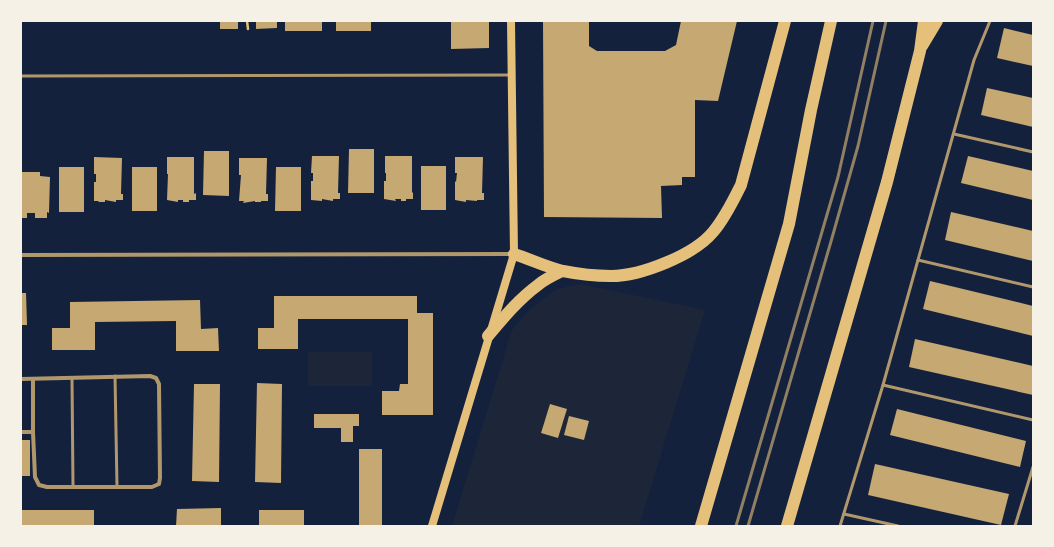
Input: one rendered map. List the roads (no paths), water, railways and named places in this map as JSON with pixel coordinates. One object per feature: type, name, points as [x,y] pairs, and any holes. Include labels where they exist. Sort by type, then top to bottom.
[{"type":"highway","points":[[514,254],[562,271],[612,276],[640,272],[669,262],[695,249],[713,233],[731,205],[741,185],[785,21]]},
{"type":"highway","points":[[701,526],[789,224],[811,110],[832,21]]},
{"type":"highway","points":[[787,526],[887,182],[920,51],[924,21]]},
{"type":"highway","points":[[920,51],[937,21]]},
{"type":"highway","points":[[488,336],[501,320],[538,284],[562,271]]},
{"type":"main road","points":[[432,526],[488,336],[514,254],[511,21]]},
{"type":"street","points":[[21,255],[514,254]]},
{"type":"street","points":[[21,379],[115,376],[150,376],[156,378],[159,384],[159,484],[152,487],[47,487],[39,485],[35,477],[33,379]]},
{"type":"street","points":[[21,432],[33,432]]},
{"type":"lane","points":[[840,526],[883,385],[974,60],[990,21]]},
{"type":"lane","points":[[21,76],[512,76]]},
{"type":"lane","points":[[954,134],[1033,152]]},
{"type":"lane","points":[[918,260],[1033,286]]},
{"type":"lane","points":[[115,376],[117,487]]},
{"type":"lane","points":[[72,378],[73,487]]},
{"type":"lane","points":[[883,385],[1033,420]]},
{"type":"lane","points":[[1015,526],[1033,467]]},
{"type":"lane","points":[[844,514],[898,526]]},
{"type":"railway","points":[[736,526],[838,177],[873,21]]},
{"type":"railway","points":[[748,526],[858,146],[886,21]]}]
